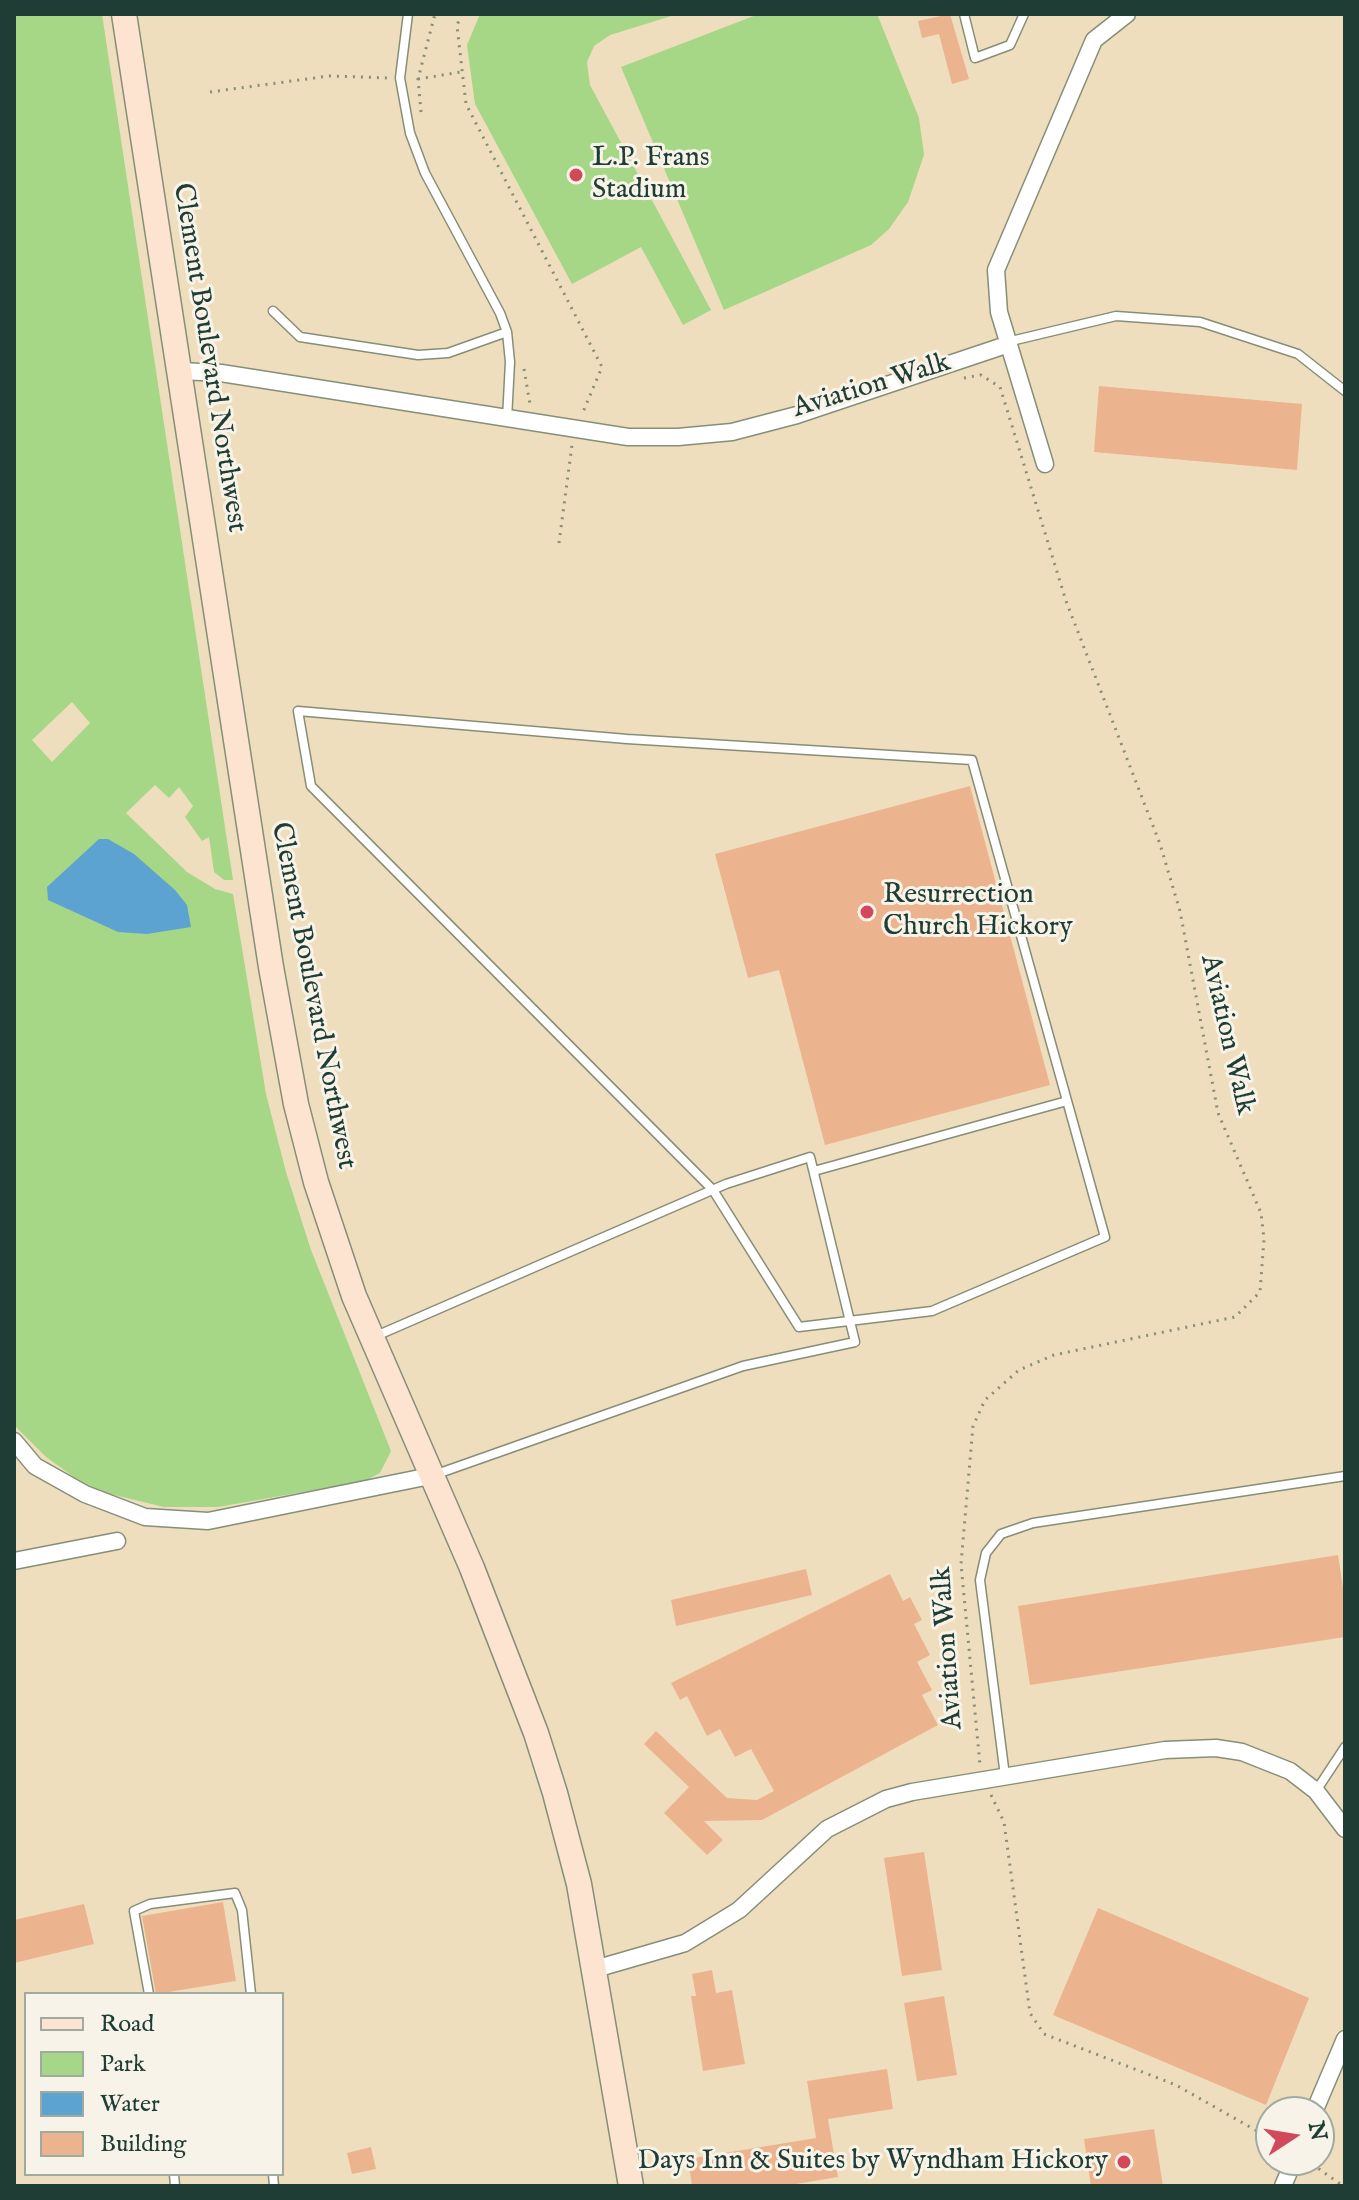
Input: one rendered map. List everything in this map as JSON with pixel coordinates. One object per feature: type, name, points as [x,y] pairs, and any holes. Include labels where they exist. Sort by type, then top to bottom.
[{"type":"street","name":"Clement Boulevard Northwest","points":[[124,14],[271,967],[296,1104],[336,1246],[430,1476],[472,1568],[536,1733],[572,1853],[595,1969],[631,2186]]},
{"type":"street","points":[[1045,464],[999,312],[996,270],[1094,40],[1127,14]]},
{"type":"street","points":[[180,371],[221,373],[628,437],[732,432],[797,415],[1008,343]]},
{"type":"street","points":[[14,1441],[35,1466],[85,1494],[145,1517],[208,1521],[430,1476]]},
{"type":"street","points":[[14,1561],[117,1541]]},
{"type":"street","points":[[595,1969],[622,1964],[698,1935],[739,1910],[827,1829],[854,1813],[912,1792],[1199,1747],[1242,1752],[1275,1763],[1316,1791],[1345,1829]]},
{"type":"street","points":[[1321,2096],[1345,2039]]},
{"type":"lane","points":[[408,14],[400,78],[413,144],[507,332],[510,362],[507,420]]},
{"type":"lane","points":[[964,14],[975,58],[1010,45],[1024,14]]},
{"type":"lane","points":[[273,311],[300,337],[418,355],[448,353],[507,332]]},
{"type":"lane","points":[[1008,343],[1116,316],[1200,322],[1298,354],[1345,391]]},
{"type":"lane","points":[[298,711],[627,739],[972,760],[1105,1237],[932,1311],[799,1327],[713,1190],[311,786],[298,711]]},
{"type":"lane","points":[[814,1171],[1067,1101]]},
{"type":"lane","points":[[372,1338],[713,1190],[810,1157],[855,1342],[743,1366],[430,1476]]},
{"type":"lane","points":[[1005,1776],[980,1580],[986,1553],[1001,1534],[1033,1523],[1345,1476]]},
{"type":"lane","points":[[1316,1791],[1345,1747]]},
{"type":"lane","points":[[149,1992],[134,1911],[150,1904],[235,1893],[242,1910],[251,1992]]},
{"type":"path","points":[[421,120],[418,79],[435,14]]},
{"type":"path","points":[[461,14],[457,26],[466,104],[602,367],[582,414],[573,412]]},
{"type":"path","points":[[418,79],[461,72]]},
{"type":"path","points":[[210,92],[329,76],[390,78]]},
{"type":"path","points":[[523,359],[526,399],[532,407]]},
{"type":"path","name":"Aviation Walk","points":[[951,383],[981,375],[1000,387],[1066,601],[1160,844],[1180,911],[1218,1113],[1261,1213],[1264,1239],[1260,1292],[1235,1317],[1054,1355],[1019,1370],[985,1400],[973,1426],[961,1564],[976,1750],[984,1780],[1004,1822],[1030,2013],[1044,2034],[1176,2085],[1255,2130]]},
{"type":"path","points":[[559,543],[571,445],[584,446]]},
{"type":"green space","points":[[14,14],[102,14],[233,880],[224,880],[214,872],[209,837],[202,841],[185,817],[193,806],[179,787],[169,798],[155,785],[126,813],[187,872],[215,889],[233,894],[266,1094],[286,1172],[311,1250],[391,1451],[380,1473],[365,1481],[218,1507],[164,1507],[102,1492],[74,1477],[46,1457],[14,1425]],"holes":[[[72,702],[90,723],[52,762],[32,740]]]},
{"type":"green space","name":"L.P. Frans Stadium","points":[[480,14],[678,14],[610,35],[594,46],[587,62],[590,85],[711,310],[683,325],[641,247],[572,284],[475,104],[467,45]]},
{"type":"green space","points":[[759,14],[877,14],[919,118],[924,155],[908,202],[889,229],[871,245],[724,310],[621,67]]},
{"type":"water","points":[[99,839],[108,839],[134,854],[175,890],[187,905],[191,927],[147,934],[118,932],[48,900],[47,887]]},
{"type":"building","points":[[950,14],[969,79],[952,84],[939,34],[922,38],[918,21]]},
{"type":"building","points":[[1099,386],[1302,404],[1297,470],[1094,452]]},
{"type":"building","name":"Resurrection Church Hickory","points":[[970,786],[1050,1085],[825,1145],[779,970],[748,978],[715,854]]},
{"type":"building","points":[[1338,1555],[1345,1601],[1345,1637],[1030,1685],[1018,1606]]},
{"type":"building","points":[[806,1569],[812,1595],[676,1626],[671,1600]]},
{"type":"building","points":[[890,1574],[903,1601],[910,1597],[922,1620],[914,1624],[930,1655],[917,1662],[932,1690],[922,1695],[938,1725],[762,1820],[704,1821],[723,1840],[707,1855],[664,1813],[689,1787],[644,1744],[656,1731],[727,1798],[757,1800],[774,1791],[751,1749],[735,1757],[720,1729],[707,1736],[687,1696],[680,1700],[671,1683]]},
{"type":"building","points":[[924,1852],[942,1970],[902,1976],[884,1858]]},
{"type":"building","points":[[223,1902],[236,1981],[156,1992],[142,1916]]},
{"type":"building","points":[[84,1904],[94,1944],[14,1963],[14,1920]]},
{"type":"building","points":[[1098,1908],[1309,1998],[1270,2096],[1255,2096],[1255,2100],[1053,2015]]},
{"type":"building","points":[[712,1970],[716,1993],[732,1990],[745,2064],[703,2071],[691,1996],[696,1996],[692,1974]]},
{"type":"building","points":[[944,1996],[957,2075],[917,2081],[904,2003]]},
{"type":"building","points":[[887,2069],[893,2109],[828,2119],[838,2177],[784,2186],[692,2186],[688,2159],[816,2138],[807,2081]]},
{"type":"building","name":"Days Inn & Suites by Wyndham Hickory","points":[[1154,2129],[1163,2186],[1091,2186],[1084,2139]]},
{"type":"building","points":[[371,2147],[376,2169],[352,2174],[347,2153]]},
{"type":"place","name":"L.P. Frans Stadium","points":[[576,175]]},
{"type":"place","name":"Resurrection Church Hickory","points":[[867,912]]},
{"type":"place","name":"Days Inn & Suites by Wyndham Hickory","points":[[1124,2162]]}]
